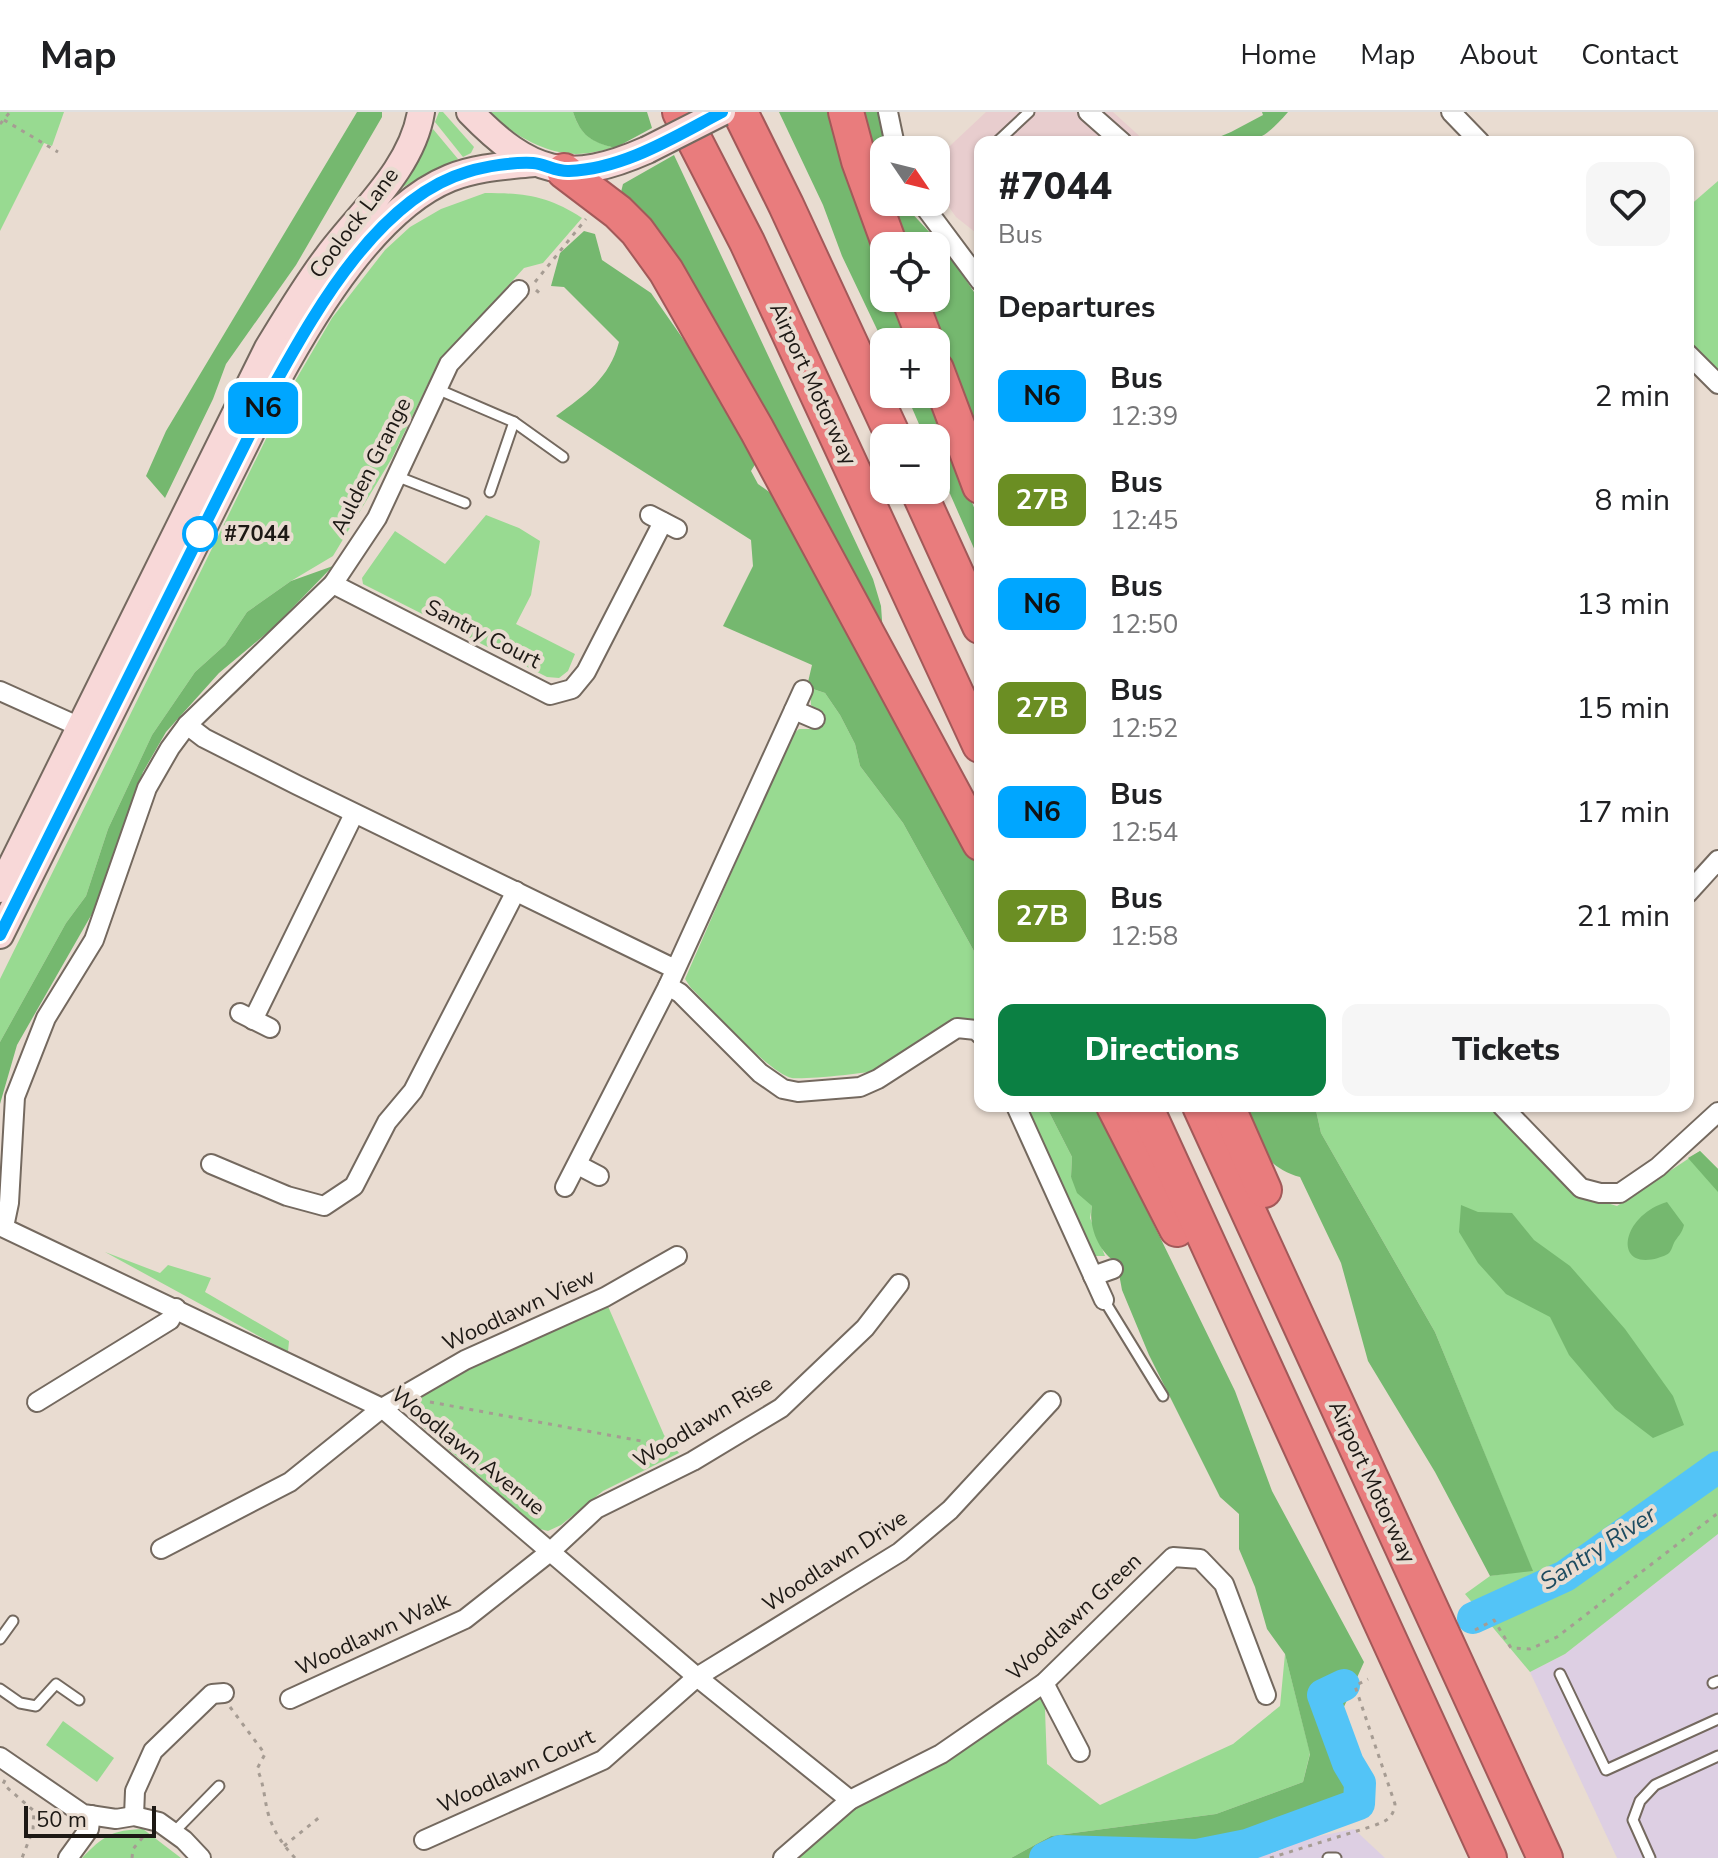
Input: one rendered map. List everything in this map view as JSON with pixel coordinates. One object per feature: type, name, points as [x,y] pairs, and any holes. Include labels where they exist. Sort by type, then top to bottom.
[{"type":"highway","name":"Airport Motorway","points":[[680,112],[747,242],[974,732]]},
{"type":"highway","points":[[740,112],[888,424]]},
{"type":"highway","points":[[846,112],[855,149],[885,232]]},
{"type":"highway","points":[[549,167],[618,212],[652,249],[757,430],[974,832]]},
{"type":"highway","points":[[950,406],[974,470]]},
{"type":"highway","points":[[924,504],[974,613]]},
{"type":"highway","points":[[1117,1112],[1200,1274],[1244,1324]]},
{"type":"highway","points":[[1148,1112],[1489,1858]]},
{"type":"highway","name":"Airport Motorway","points":[[1203,1112],[1545,1858]]},
{"type":"highway","points":[[1230,1112],[1300,1275],[1297,1319]]},
{"type":"main road","name":"Coolock Lane","points":[[0,935],[89,731],[268,348],[309,282],[400,163],[415,134],[421,112]]},
{"type":"main road","points":[[470,112],[491,133],[549,167]]},
{"type":"main road","name":"Coolock Lane","points":[[0,889],[89,731],[277,380],[319,310],[353,262],[395,214],[427,189],[468,171],[608,165],[647,150],[722,112]]},
{"type":"street","points":[[888,112],[893,136]]},
{"type":"street","points":[[1088,112],[1115,136]]},
{"type":"street","points":[[1451,112],[1474,136]]},
{"type":"street","points":[[931,216],[974,273]]},
{"type":"street","name":"Aulden Grange","points":[[2,1227],[9,1203],[15,1097],[46,1018],[94,940],[147,788],[187,725],[333,584],[377,518],[449,364],[519,290]]},
{"type":"street","points":[[1694,360],[1718,384]]},
{"type":"street","name":"Santry Court","points":[[333,584],[550,695],[572,689],[586,672],[663,522]]},
{"type":"street","points":[[565,1187],[672,978],[803,690]]},
{"type":"street","points":[[0,691],[89,731]]},
{"type":"street","points":[[794,710],[815,719]]},
{"type":"street","points":[[187,725],[204,738],[354,814],[516,891],[672,978],[680,993],[760,1073],[783,1089],[798,1092],[860,1087],[878,1079],[957,1028],[974,1030]]},
{"type":"street","points":[[254,1020],[354,814]]},
{"type":"street","points":[[1694,886],[1718,860]]},
{"type":"street","points":[[211,1164],[239,1168],[287,1196],[324,1206],[354,1186],[387,1122],[413,1091],[516,891]]},
{"type":"street","points":[[1019,1112],[1104,1300]]},
{"type":"street","points":[[1508,1112],[1581,1188],[1600,1193],[1620,1193],[1658,1167],[1718,1112]]},
{"type":"street","points":[[578,1165],[599,1176]]},
{"type":"street","name":"Woodlawn Avenue","points":[[2,1227],[382,1408],[697,1677],[850,1800]]},
{"type":"street","name":"Woodlawn View","points":[[161,1549],[290,1482],[399,1397],[465,1360],[605,1297],[677,1256]]},
{"type":"street","points":[[1093,1276],[1113,1269]]},
{"type":"street","name":"Woodlawn Rise","points":[[551,1551],[596,1509],[693,1461],[781,1408],[865,1328],[899,1284]]},
{"type":"street","points":[[37,1402],[170,1320],[176,1308]]},
{"type":"street","name":"Woodlawn Drive","points":[[697,1677],[900,1552],[950,1510],[1051,1401]]},
{"type":"street","name":"Woodlawn Walk","points":[[290,1699],[465,1619],[551,1551]]},
{"type":"street","name":"Woodlawn Green","points":[[783,1858],[850,1800],[941,1754],[1044,1683],[1173,1557],[1200,1559],[1224,1584],[1266,1695]]},
{"type":"street","name":"Woodlawn Court","points":[[424,1840],[603,1760],[697,1677]]},
{"type":"street","points":[[1044,1683],[1080,1752]]},
{"type":"street","points":[[134,1816],[135,1791],[153,1751],[212,1694],[224,1693]]},
{"type":"street","points":[[4,1761],[83,1814],[116,1819],[134,1816],[166,1827],[201,1858]]},
{"type":"street","points":[[68,1858],[89,1829],[91,1815]]},
{"type":"lane","points":[[1003,136],[1029,112]]},
{"type":"lane","points":[[437,389],[514,422],[563,457]]},
{"type":"lane","points":[[490,492],[514,422]]},
{"type":"lane","points":[[396,476],[465,503]]},
{"type":"lane","points":[[1104,1300],[1163,1396]]},
{"type":"lane","points":[[0,1639],[13,1621]]},
{"type":"lane","points":[[1560,1674],[1606,1770],[1718,1719]]},
{"type":"lane","points":[[0,1689],[20,1703],[36,1706],[56,1684],[79,1700]]},
{"type":"lane","points":[[1650,1858],[1633,1820],[1640,1801],[1655,1785],[1718,1756]]},
{"type":"lane","points":[[166,1827],[219,1786]]},
{"type":"lane","points":[[1328,1858],[1336,1858]]},
{"type":"path","points":[[0,124],[10,112]]},
{"type":"path","points":[[4,120],[58,152]]},
{"type":"path","points":[[543,296],[532,286],[588,216]]},
{"type":"path","points":[[399,1397],[688,1449],[693,1461]]},
{"type":"path","points":[[1475,1630],[1494,1620],[1511,1648],[1530,1649],[1557,1637],[1718,1513]]},
{"type":"path","points":[[1270,1858],[1373,1826],[1394,1814],[1395,1804],[1355,1686],[1368,1679]]},
{"type":"path","points":[[224,1693],[233,1714],[265,1754],[257,1769],[262,1779],[268,1813],[284,1846],[295,1858]]},
{"type":"path","points":[[4,1761],[3,1784],[34,1811],[33,1830],[22,1858]]},
{"type":"path","points":[[284,1846],[321,1816]]},
{"type":"path","points":[[132,1858],[133,1849],[166,1827]]},
{"type":"shaded area","points":[[986,112],[1113,112],[1139,136],[974,136],[974,231],[950,209],[950,146]]},
{"type":"shaded area","points":[[1718,1534],[1718,1858],[1617,1858],[1530,1672],[1565,1654]]},
{"type":"shaded area","points":[[1354,1829],[1385,1858],[1210,1858]]},
{"type":"green space","points":[[0,112],[64,112],[52,146],[44,143],[0,231]]},
{"type":"green space","points":[[357,112],[382,112],[382,117],[296,265],[226,364],[213,399],[165,498],[146,476],[166,431]]},
{"type":"green space","points":[[439,112],[443,112],[474,147],[471,153],[463,157],[435,122]]},
{"type":"green space","points":[[491,112],[573,112],[588,136],[615,148],[581,154],[553,151],[518,135]]},
{"type":"green space","points":[[573,112],[647,112],[652,128],[615,148],[588,137]]},
{"type":"green space","points":[[779,112],[829,112],[872,232],[870,312],[900,312],[906,328],[876,328],[842,256],[823,205]]},
{"type":"green space","points":[[859,112],[881,112],[886,136],[870,136],[870,165]]},
{"type":"green space","points":[[1262,112],[1288,112],[1262,136],[1221,136],[1231,132],[1263,115]]},
{"type":"green space","points":[[433,129],[458,159],[401,188],[399,185]]},
{"type":"green space","points":[[674,155],[873,579],[881,606],[883,634],[673,251],[650,218],[621,192],[623,184]]},
{"type":"green space","points":[[1718,181],[1718,375],[1694,350],[1694,202]]},
{"type":"green space","points":[[485,193],[536,197],[582,218],[543,263],[524,268],[438,363],[392,458],[333,556],[247,612],[225,645],[195,672],[152,735],[108,829],[86,896],[66,923],[0,1042],[0,979],[291,388],[332,318],[385,250],[410,227],[441,209]]},
{"type":"green space","points":[[886,216],[914,216],[929,232],[892,232]]},
{"type":"green space","points":[[584,231],[595,234],[602,260],[651,293],[704,369],[759,458],[751,471],[758,484],[772,494],[871,667],[974,860],[974,951],[903,823],[860,766],[855,744],[840,715],[825,693],[810,688],[808,682],[812,665],[723,626],[753,566],[751,540],[556,416],[603,376],[619,342],[564,287],[551,286],[560,253]]},
{"type":"green space","points":[[950,256],[974,292],[974,437],[950,372],[950,328],[930,328],[922,312],[950,312]]},
{"type":"green space","points":[[912,408],[935,408],[942,424],[919,424]]},
{"type":"green space","points":[[950,446],[974,508],[974,548],[950,494]]},
{"type":"green space","points":[[486,515],[519,528],[540,541],[531,595],[516,624],[575,654],[568,671],[559,678],[547,677],[363,584],[362,578],[395,531],[445,564]]},
{"type":"green space","points":[[333,566],[274,627],[219,673],[166,732],[143,772],[93,912],[17,1045],[0,1104],[0,1042],[66,923],[86,896],[108,829],[152,735],[195,672],[225,645],[247,612],[291,581]]},
{"type":"green space","points":[[810,688],[825,693],[840,715],[855,744],[860,766],[903,823],[974,951],[974,1021],[954,1022],[941,1028],[878,1070],[792,1078],[755,1052],[685,979],[791,736],[799,729],[811,729],[819,712],[811,705]]},
{"type":"green space","points":[[1029,1112],[1049,1112],[1072,1157],[1071,1177],[1092,1206],[1090,1218],[1105,1256],[1095,1256],[1088,1247]]},
{"type":"green space","points":[[1049,1112],[1099,1112],[1235,1391],[1272,1491],[1364,1662],[1343,1709],[1372,1786],[1348,1795],[1323,1831],[1274,1852],[1232,1858],[1011,1858],[1051,1836],[1216,1814],[1303,1782],[1310,1754],[1285,1654],[1267,1629],[1255,1587],[1239,1549],[1239,1514],[1220,1497],[1149,1355],[1122,1290],[1117,1263],[1096,1238],[1092,1206],[1077,1193],[1071,1177],[1072,1157]]},
{"type":"green space","points":[[1242,1112],[1316,1112],[1321,1133],[1435,1332],[1533,1571],[1490,1576],[1435,1472],[1368,1361],[1341,1263],[1300,1177],[1268,1159]]},
{"type":"green space","points":[[1316,1112],[1499,1112],[1583,1196],[1617,1206],[1700,1151],[1718,1169],[1718,1534],[1565,1654],[1530,1672],[1465,1594],[1490,1576],[1532,1570],[1435,1332],[1321,1133]]},
{"type":"green space","points":[[1700,1151],[1718,1169],[1718,1192],[1688,1158]]},
{"type":"green space","points":[[1667,1202],[1684,1225],[1670,1252],[1644,1260],[1634,1257],[1628,1240],[1632,1229],[1639,1218]]},
{"type":"green space","points":[[1461,1205],[1478,1212],[1512,1213],[1534,1240],[1570,1266],[1625,1329],[1673,1396],[1684,1425],[1653,1438],[1615,1409],[1569,1355],[1550,1317],[1506,1294],[1478,1263],[1459,1232]]},
{"type":"green space","points":[[105,1252],[160,1273],[168,1265],[211,1278],[205,1292],[289,1341],[288,1352]]},
{"type":"green space","points":[[607,1304],[664,1435],[679,1453],[603,1491],[561,1525],[548,1531],[540,1529],[409,1415],[416,1395],[487,1358]]},
{"type":"green space","points":[[1285,1654],[1310,1753],[1303,1782],[1216,1814],[1051,1836],[1011,1858],[792,1858],[852,1811],[1044,1683],[1047,1764],[1100,1805],[1233,1744],[1280,1706]]},
{"type":"green space","points":[[63,1721],[114,1758],[97,1782],[46,1745]]},
{"type":"green space","points":[[143,1829],[181,1858],[82,1858],[109,1836]]},
{"type":"waterway","name":"Santry River","points":[[1473,1618],[1565,1576],[1718,1467]]},
{"type":"waterway","name":"Santry River","points":[[1045,1858],[1060,1851],[1197,1855],[1247,1845],[1359,1804],[1360,1783],[1348,1763],[1323,1695],[1344,1685]]},
{"type":"bus line","name":"N6","points":[[0,935],[277,380],[319,310],[381,229],[427,189],[468,171],[534,163],[564,171],[608,165],[647,150],[722,112]]},
{"type":"place","name":"#7044","points":[[200,534]]}]
